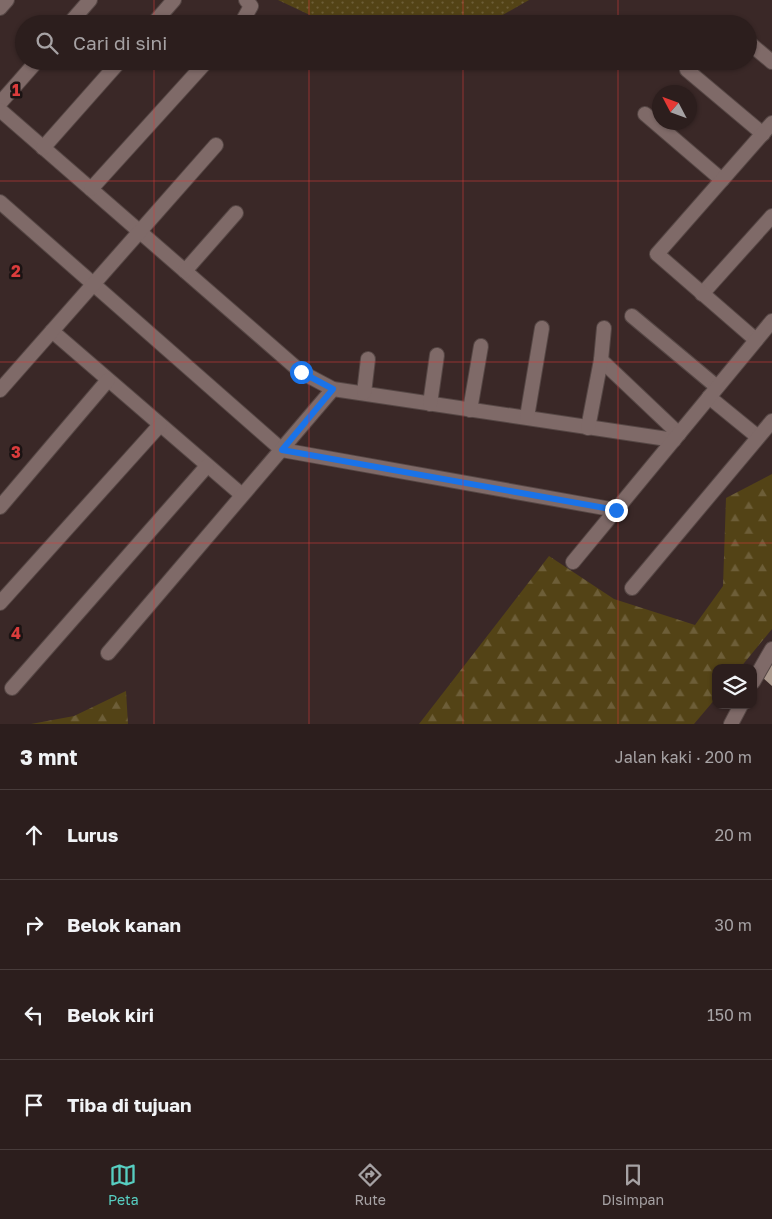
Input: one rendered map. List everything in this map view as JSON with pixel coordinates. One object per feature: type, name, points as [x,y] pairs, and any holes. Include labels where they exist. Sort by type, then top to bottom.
[{"type":"street","points":[[0,8],[6,0]]},
{"type":"street","points":[[77,15],[90,0]]},
{"type":"street","points":[[161,15],[174,0]]},
{"type":"street","points":[[246,0],[251,6],[246,15]]},
{"type":"street","points":[[757,50],[772,62]]},
{"type":"street","points":[[0,103],[28,70]]},
{"type":"street","points":[[43,148],[112,70]]},
{"type":"street","points":[[91,189],[199,70]]},
{"type":"street","points":[[687,70],[768,129],[657,254],[756,340]]},
{"type":"street","points":[[0,110],[301,372],[333,389],[527,417],[588,428],[676,437]]},
{"type":"street","points":[[644,114],[722,180]]},
{"type":"street","points":[[0,390],[216,145]]},
{"type":"street","points":[[0,202],[282,450],[616,510]]},
{"type":"street","points":[[185,271],[236,213]]},
{"type":"street","points":[[702,294],[772,216]]},
{"type":"street","points":[[632,316],[713,392],[758,438]]},
{"type":"street","points":[[573,562],[772,320]]},
{"type":"street","points":[[527,417],[542,328]]},
{"type":"street","points":[[588,428],[601,360],[604,328]]},
{"type":"street","points":[[52,331],[242,495]]},
{"type":"street","points":[[470,410],[480,346]]},
{"type":"street","points":[[430,404],[438,355]]},
{"type":"street","points":[[364,393],[368,359]]},
{"type":"street","points":[[601,360],[676,437]]},
{"type":"street","points":[[0,507],[108,380]]},
{"type":"street","points":[[108,653],[333,389]]},
{"type":"street","points":[[632,588],[772,421]]},
{"type":"street","points":[[0,603],[160,425]]},
{"type":"street","points":[[12,688],[207,466]]},
{"type":"street","points":[[757,675],[772,649]]},
{"type":"street","points":[[731,724],[739,709]]},
{"type":"green space","points":[[278,0],[529,0],[503,15],[310,15]]},
{"type":"green space","points":[[772,474],[772,629],[743,664],[712,664],[712,703],[694,724],[419,724],[549,556],[614,599],[695,625],[723,586],[726,498]]},
{"type":"green space","points":[[126,691],[128,724],[31,724],[74,716]]},
{"type":"building","points":[[772,664],[772,686],[761,676]]},
{"type":"route","points":[[301,372],[333,389],[282,450],[616,510]]}]
